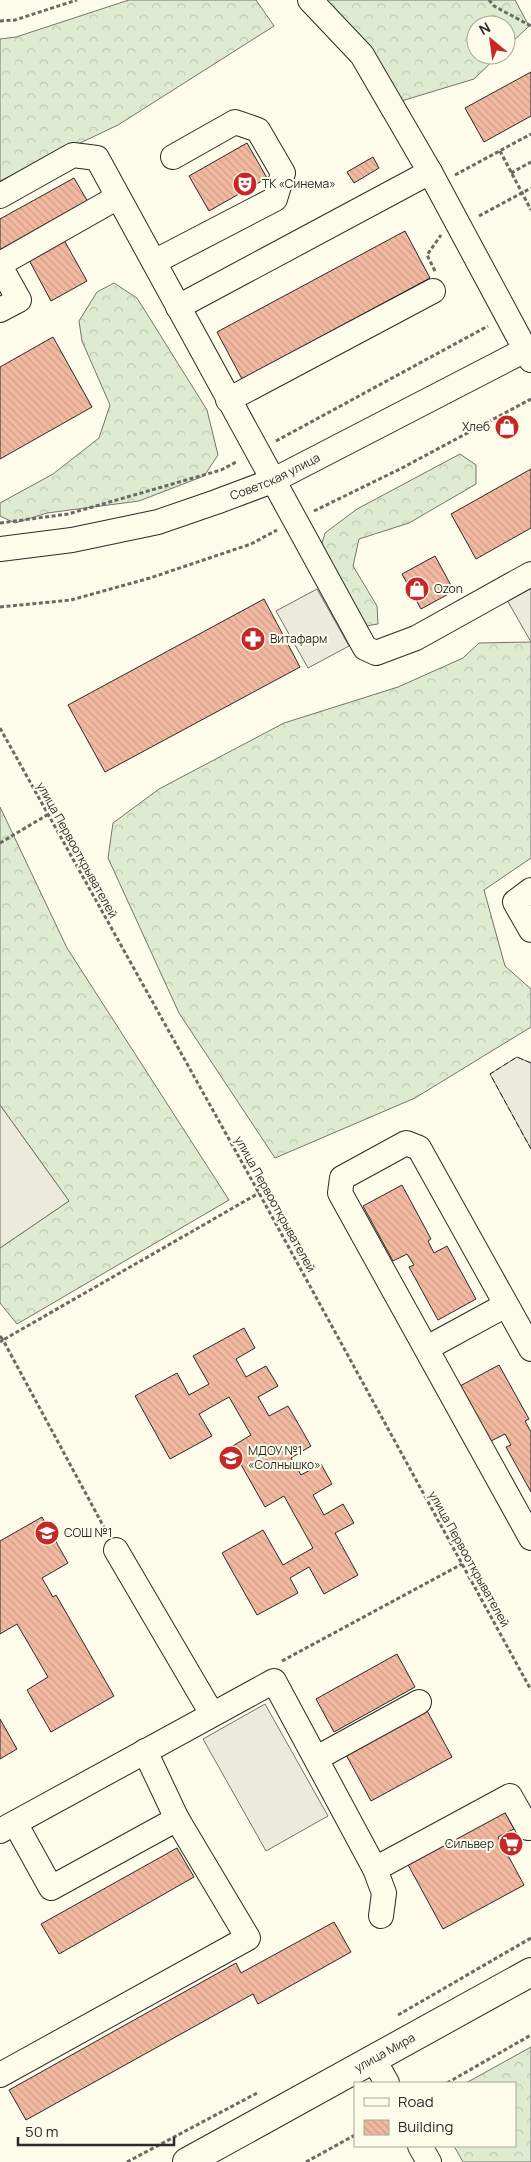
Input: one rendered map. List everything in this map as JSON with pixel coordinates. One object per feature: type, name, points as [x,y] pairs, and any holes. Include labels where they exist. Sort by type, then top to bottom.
[{"type":"main road","name":"улица Мира","points":[[359,2082],[380,2072],[531,1972]]},
{"type":"main road","name":"улица Мира","points":[[188,2162],[354,2084]]},
{"type":"street","points":[[310,0],[362,55],[434,178],[529,353]]},
{"type":"street","points":[[154,262],[275,199],[283,173],[258,130],[235,122],[173,157]]},
{"type":"street","points":[[0,196],[73,155],[96,158],[365,648],[376,653],[416,638],[531,574]]},
{"type":"street","points":[[178,307],[434,178]]},
{"type":"street","points":[[0,310],[19,300],[0,265],[118,197]]},
{"type":"street","points":[[228,400],[433,290]]},
{"type":"street","name":"Советская улица","points":[[0,549],[72,540],[158,522],[272,481],[529,353]]},
{"type":"street","points":[[531,890],[515,902],[531,930]]},
{"type":"street","points":[[529,1532],[340,1193],[342,1178],[406,1143],[419,1148],[531,1349]]},
{"type":"street","points":[[427,1348],[506,1305]]},
{"type":"street","points":[[116,1550],[212,1714]]},
{"type":"street","points":[[177,1819],[51,1888],[7,1827],[274,1680],[375,1869],[384,1893],[381,1916]]},
{"type":"street","points":[[317,1758],[419,1702]]},
{"type":"street","points":[[0,2075],[248,1938],[177,1819],[145,1752]]},
{"type":"street","points":[[375,1869],[510,1796],[528,1828]]},
{"type":"street","points":[[421,2147],[429,2162]]},
{"type":"path","points":[[0,22],[15,20],[77,0]]},
{"type":"path","points":[[489,0],[494,6],[531,26]]},
{"type":"path","points":[[434,178],[500,151],[531,134]]},
{"type":"path","points":[[500,151],[531,210]]},
{"type":"path","points":[[511,172],[531,162]]},
{"type":"path","points":[[433,290],[437,275],[427,255],[457,221],[531,188]]},
{"type":"path","name":"улица Первооткрывателей","points":[[0,728],[259,1193],[531,1690]]},
{"type":"path","points":[[0,843],[47,815]]},
{"type":"path","points":[[1,1341],[259,1193]]},
{"type":"path","points":[[0,1336],[1,1341],[116,1550]]},
{"type":"path","points":[[390,2020],[531,1938]]},
{"type":"path","points":[[449,2082],[531,2036]]},
{"type":"path","points":[[127,2162],[263,2090]]},
{"type":"path","points":[[306,2162],[354,2136]]},
{"type":"green space","points":[[129,0],[256,0],[274,26],[118,125],[0,181],[0,39],[16,37]]},
{"type":"green space","points":[[326,0],[515,0],[529,26],[516,38],[516,15],[466,15],[466,65],[489,65],[474,79],[398,102]]},
{"type":"green space","points":[[114,283],[137,298],[207,410],[218,455],[204,476],[139,501],[47,513],[15,523],[0,516],[0,503],[53,474],[99,438],[110,405],[82,341],[79,321],[97,292]]},
{"type":"green space","points":[[460,454],[476,465],[476,484],[409,523],[359,539],[353,566],[377,606],[378,624],[366,626],[320,550],[325,533],[357,509]]},
{"type":"green space","points":[[531,642],[531,858],[484,890],[505,966],[531,989],[531,1027],[415,1098],[275,1158],[179,1013],[108,858],[113,823],[159,789],[284,723],[398,687],[463,658],[479,643]]},
{"type":"green space","points":[[0,807],[67,948],[229,1200],[17,1324],[0,1303],[0,1248],[69,1201],[0,1105]]},
{"type":"green space","points":[[531,2047],[531,2162],[463,2162],[455,2147],[516,2147],[516,2082],[468,2082]]},
{"type":"shaded area","points":[[531,587],[531,642],[507,600]]},
{"type":"shaded area","points":[[317,589],[349,646],[308,668],[276,611]]},
{"type":"shaded area","points":[[517,1057],[531,1063],[531,1149],[490,1074]]},
{"type":"shaded area","points":[[0,1105],[69,1201],[0,1248]]},
{"type":"shaded area","points":[[265,1704],[328,1816],[266,1851],[203,1739]]},
{"type":"building","points":[[531,72],[531,116],[484,142],[465,108]]},
{"type":"building","points":[[247,143],[267,178],[209,211],[189,176]]},
{"type":"building","points":[[373,157],[379,168],[354,183],[347,172]]},
{"type":"building","points":[[74,178],[88,202],[0,251],[0,219]]},
{"type":"building","points":[[405,231],[430,278],[242,379],[217,332]]},
{"type":"building","points":[[64,240],[87,281],[51,301],[29,260]]},
{"type":"building","points":[[53,337],[92,407],[0,459],[0,367]]},
{"type":"building","points":[[511,420],[514,426],[504,432],[501,425]]},
{"type":"building","points":[[531,469],[531,528],[476,559],[451,514]]},
{"type":"building","points":[[435,556],[454,591],[421,609],[402,574]]},
{"type":"building","points":[[264,599],[300,667],[105,772],[68,705]]},
{"type":"building","points":[[402,1185],[431,1239],[428,1241],[434,1253],[447,1246],[476,1299],[438,1320],[409,1267],[414,1265],[407,1254],[393,1261],[363,1206]]},
{"type":"building","points":[[244,1328],[255,1348],[236,1359],[246,1377],[266,1366],[278,1386],[258,1397],[269,1416],[288,1406],[311,1446],[291,1458],[301,1475],[321,1464],[332,1484],[313,1495],[324,1515],[343,1504],[354,1523],[335,1533],[358,1575],[324,1594],[309,1567],[290,1578],[298,1593],[257,1615],[222,1553],[263,1530],[283,1565],[313,1548],[284,1496],[265,1507],[231,1447],[251,1435],[229,1397],[199,1414],[212,1436],[170,1459],[135,1396],[177,1373],[189,1395],[209,1384],[193,1356]]},
{"type":"building","points":[[499,1365],[529,1419],[525,1421],[531,1432],[531,1492],[506,1447],[511,1445],[505,1434],[491,1441],[460,1386]]},
{"type":"building","points":[[42,1517],[68,1563],[42,1578],[53,1597],[56,1595],[114,1696],[51,1732],[27,1690],[48,1677],[17,1624],[0,1634],[0,1541]]},
{"type":"building","points":[[397,1654],[415,1687],[334,1732],[316,1699]]},
{"type":"building","points":[[424,1705],[452,1757],[371,1801],[343,1749]]},
{"type":"building","points":[[0,1719],[17,1749],[0,1759]]},
{"type":"building","points":[[503,1808],[514,1829],[498,1837],[524,1885],[443,1929],[406,1861]]},
{"type":"building","points":[[177,1848],[194,1877],[59,1954],[41,1924]]},
{"type":"building","points":[[334,1922],[351,1952],[258,2004],[253,1994],[26,2120],[9,2090],[236,1963],[241,1973]]},
{"type":"fence","points":[[531,1063],[517,1057],[490,1074],[531,1149]]},
{"type":"place","name":"ТК «Синема»","points":[[245,184]]},
{"type":"place","name":"Хлеб","points":[[507,427]]},
{"type":"place","name":"Ozon","points":[[417,589]]},
{"type":"place","name":"Витафарм","points":[[253,639]]},
{"type":"place","name":"МДОУ №1 «Солнышко»","points":[[231,1458]]},
{"type":"place","name":"СОШ №1","points":[[47,1533]]},
{"type":"place","name":"Сильвер","points":[[511,1844]]}]
